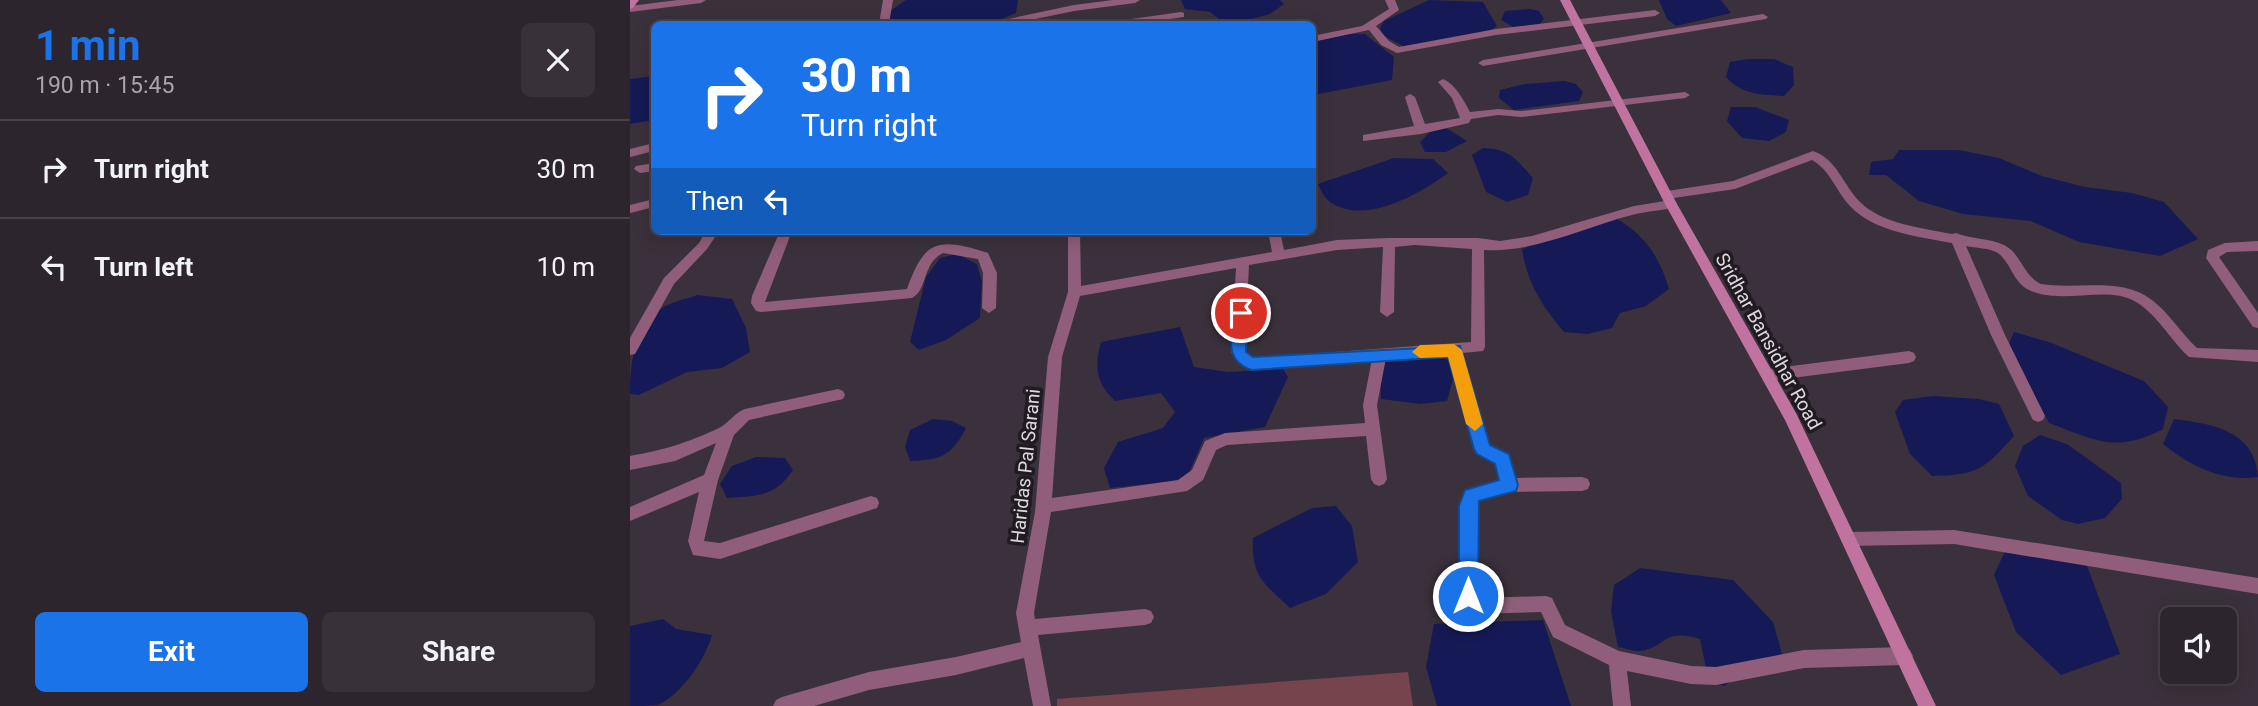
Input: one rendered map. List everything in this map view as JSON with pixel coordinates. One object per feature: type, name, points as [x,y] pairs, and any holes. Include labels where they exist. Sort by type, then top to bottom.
[{"type":"street","points":[[630,8],[634,0]]},
{"type":"street","points":[[630,8],[701,0]]},
{"type":"street","points":[[885,21],[889,0]]},
{"type":"street","points":[[1020,21],[1075,8],[1135,0]]},
{"type":"street","points":[[1316,38],[1370,25],[1394,10],[1390,0]]},
{"type":"street","name":"Sridhar Bansidhar Road","points":[[1565,0],[1669,199],[1769,375],[1927,706]]},
{"type":"street","points":[[1370,25],[1385,43],[1397,50],[1496,32],[1656,13]]},
{"type":"street","points":[[1138,21],[1181,15]]},
{"type":"street","points":[[1483,63],[1763,17]]},
{"type":"street","points":[[1443,82],[1457,97],[1466,116]]},
{"type":"street","points":[[1367,138],[1461,123],[1466,116],[1685,95]]},
{"type":"street","points":[[1410,97],[1421,130]]},
{"type":"street","points":[[630,153],[651,148]]},
{"type":"street","points":[[1074,292],[1337,245],[1389,242],[1478,243],[1500,246],[1532,240],[1669,199],[1735,185],[1813,155],[1824,161],[1844,193],[1861,210],[1896,224],[1956,237],[2005,252],[2025,280],[2039,289],[2131,294],[2154,308],[2194,353],[2258,356]]},
{"type":"street","points":[[640,169],[651,167]]},
{"type":"street","points":[[630,209],[651,204]]},
{"type":"street","points":[[630,350],[669,281],[704,246],[711,235]]},
{"type":"street","points":[[784,235],[759,296],[758,303],[761,307],[912,293],[923,260],[939,249],[960,250],[983,256],[989,273],[989,308]]},
{"type":"street","name":"Haridas Pal Sarani","points":[[1042,706],[1025,613],[1044,506],[1055,357],[1074,292],[1074,235]]},
{"type":"street","points":[[1275,235],[1279,256]]},
{"type":"street","points":[[1956,237],[1998,335],[2038,416]]},
{"type":"street","points":[[1387,312],[1389,242]]},
{"type":"street","points":[[1243,262],[1238,352],[1252,364],[1454,350],[1478,347],[1478,243]]},
{"type":"street","points":[[2258,246],[2225,248],[2213,253],[2212,258],[2258,323]]},
{"type":"street","points":[[1454,350],[1483,449],[1503,459],[1510,485]]},
{"type":"street","points":[[1379,479],[1370,405],[1380,354]]},
{"type":"street","points":[[1769,375],[1909,357]]},
{"type":"street","points":[[630,463],[675,454],[728,431],[745,415],[838,395]]},
{"type":"street","points":[[1044,506],[1181,486],[1198,475],[1210,446],[1225,439],[1373,429]]},
{"type":"street","points":[[728,431],[710,480],[696,541],[699,550],[720,551],[872,503]]},
{"type":"street","points":[[630,514],[710,480]]},
{"type":"street","points":[[1583,484],[1510,485],[1471,495],[1468,506],[1470,601],[1476,606],[1546,604],[1559,631],[1617,660],[1691,675],[1717,676],[1804,659],[1904,656]]},
{"type":"street","points":[[1849,539],[1954,537],[2258,586]]},
{"type":"street","points":[[1027,628],[1144,617]]},
{"type":"street","points":[[782,706],[869,681],[956,666],[1031,648]]},
{"type":"street","points":[[1617,660],[1622,706]]},
{"type":"shaded area","points":[[906,0],[1018,0],[1016,13],[997,21],[889,21],[890,11]]},
{"type":"shaded area","points":[[1181,0],[1280,0],[1284,4],[1270,14],[1245,21],[1221,21],[1210,12],[1185,9]]},
{"type":"shaded area","points":[[1429,0],[1483,2],[1497,26],[1487,33],[1403,46],[1384,36],[1380,28],[1384,21]]},
{"type":"shaded area","points":[[1659,0],[1721,0],[1731,13],[1676,26],[1667,19]]},
{"type":"shaded area","points":[[1505,11],[1539,11],[1544,19],[1538,26],[1515,28],[1501,20]]},
{"type":"shaded area","points":[[1350,34],[1365,34],[1394,57],[1392,80],[1316,94],[1316,41]]},
{"type":"shaded area","points":[[1774,59],[1793,67],[1794,85],[1784,96],[1760,94],[1738,87],[1726,77],[1730,62]]},
{"type":"shaded area","points":[[651,76],[651,120],[630,124],[630,79]]},
{"type":"shaded area","points":[[1564,81],[1576,84],[1583,92],[1579,101],[1514,110],[1499,98],[1500,90],[1525,84]]},
{"type":"shaded area","points":[[1731,107],[1755,107],[1789,120],[1786,132],[1769,141],[1742,138],[1727,121]]},
{"type":"shaded area","points":[[1446,128],[1467,141],[1446,152],[1425,152],[1420,142],[1430,132]]},
{"type":"shaded area","points":[[1483,148],[1500,150],[1521,165],[1533,178],[1528,195],[1507,202],[1486,192],[1472,155]]},
{"type":"shaded area","points":[[1899,150],[1959,150],[1999,158],[2042,176],[2085,187],[2132,193],[2164,202],[2198,239],[2160,256],[2079,242],[2031,221],[1963,214],[1919,201],[1886,175],[1869,175],[1871,162],[1893,159]]},
{"type":"shaded area","points":[[1394,158],[1433,159],[1448,173],[1407,198],[1375,209],[1359,211],[1344,209],[1330,202],[1318,184]]},
{"type":"shaded area","points":[[1617,219],[1644,240],[1661,267],[1669,289],[1646,306],[1620,313],[1612,328],[1588,334],[1564,332],[1537,293],[1522,249]]},
{"type":"shaded area","points":[[957,254],[977,264],[982,282],[980,318],[946,340],[919,350],[910,342],[926,277],[940,258]]},
{"type":"shaded area","points":[[697,295],[732,299],[746,328],[750,352],[722,368],[687,372],[639,395],[630,394],[635,348],[645,327],[661,309]]},
{"type":"shaded area","points":[[1180,327],[1194,367],[1228,372],[1283,369],[1288,377],[1265,427],[1204,438],[1186,480],[1110,488],[1104,468],[1118,442],[1163,428],[1175,412],[1161,393],[1115,401],[1104,388],[1098,374],[1101,342]]},
{"type":"shaded area","points":[[2014,332],[2049,342],[2144,381],[2168,407],[2163,429],[2146,437],[2118,443],[2093,439],[2049,423],[2008,346]]},
{"type":"shaded area","points":[[1424,357],[1447,359],[1454,375],[1447,401],[1421,404],[1381,399],[1380,374],[1386,360]]},
{"type":"shaded area","points":[[1933,396],[1979,399],[1999,404],[2014,436],[1979,468],[1960,474],[1932,476],[1910,454],[1895,412],[1903,400]]},
{"type":"shaded area","points":[[933,419],[952,421],[966,428],[961,438],[944,455],[929,460],[910,461],[905,447],[910,430]]},
{"type":"shaded area","points":[[2174,419],[2217,427],[2241,440],[2255,462],[2258,477],[2219,475],[2173,452],[2163,444]]},
{"type":"shaded area","points":[[2040,435],[2067,444],[2121,483],[2122,499],[2105,518],[2078,524],[2062,520],[2028,496],[2015,466],[2023,446]]},
{"type":"shaded area","points":[[756,457],[785,458],[793,470],[772,490],[756,495],[727,498],[720,484],[732,466]]},
{"type":"shaded area","points":[[1336,506],[1352,526],[1358,562],[1326,594],[1290,608],[1266,585],[1257,571],[1253,538],[1312,508]]},
{"type":"shaded area","points":[[2005,551],[2086,563],[2120,654],[2061,675],[2016,632],[1994,575]]},
{"type":"shaded area","points":[[1640,568],[1733,580],[1773,622],[1783,657],[1750,668],[1724,686],[1708,678],[1700,639],[1688,636],[1671,637],[1641,651],[1618,647],[1611,611],[1614,585]]},
{"type":"shaded area","points":[[663,619],[676,629],[712,635],[709,645],[684,685],[667,700],[658,705],[630,706],[630,626]]},
{"type":"shaded area","points":[[1543,620],[1571,706],[1437,706],[1426,667],[1434,624]]},
{"type":"shaded area","points":[[1408,672],[1413,706],[1057,706],[1057,699]]},
{"type":"slow traffic","points":[[1420,352],[1454,350],[1475,424]]},
{"type":"route","points":[[1241,313],[1238,352],[1252,364],[1454,350],[1483,449],[1486,453],[1498,455],[1503,459],[1510,485],[1471,495],[1468,506],[1468,596]]}]
